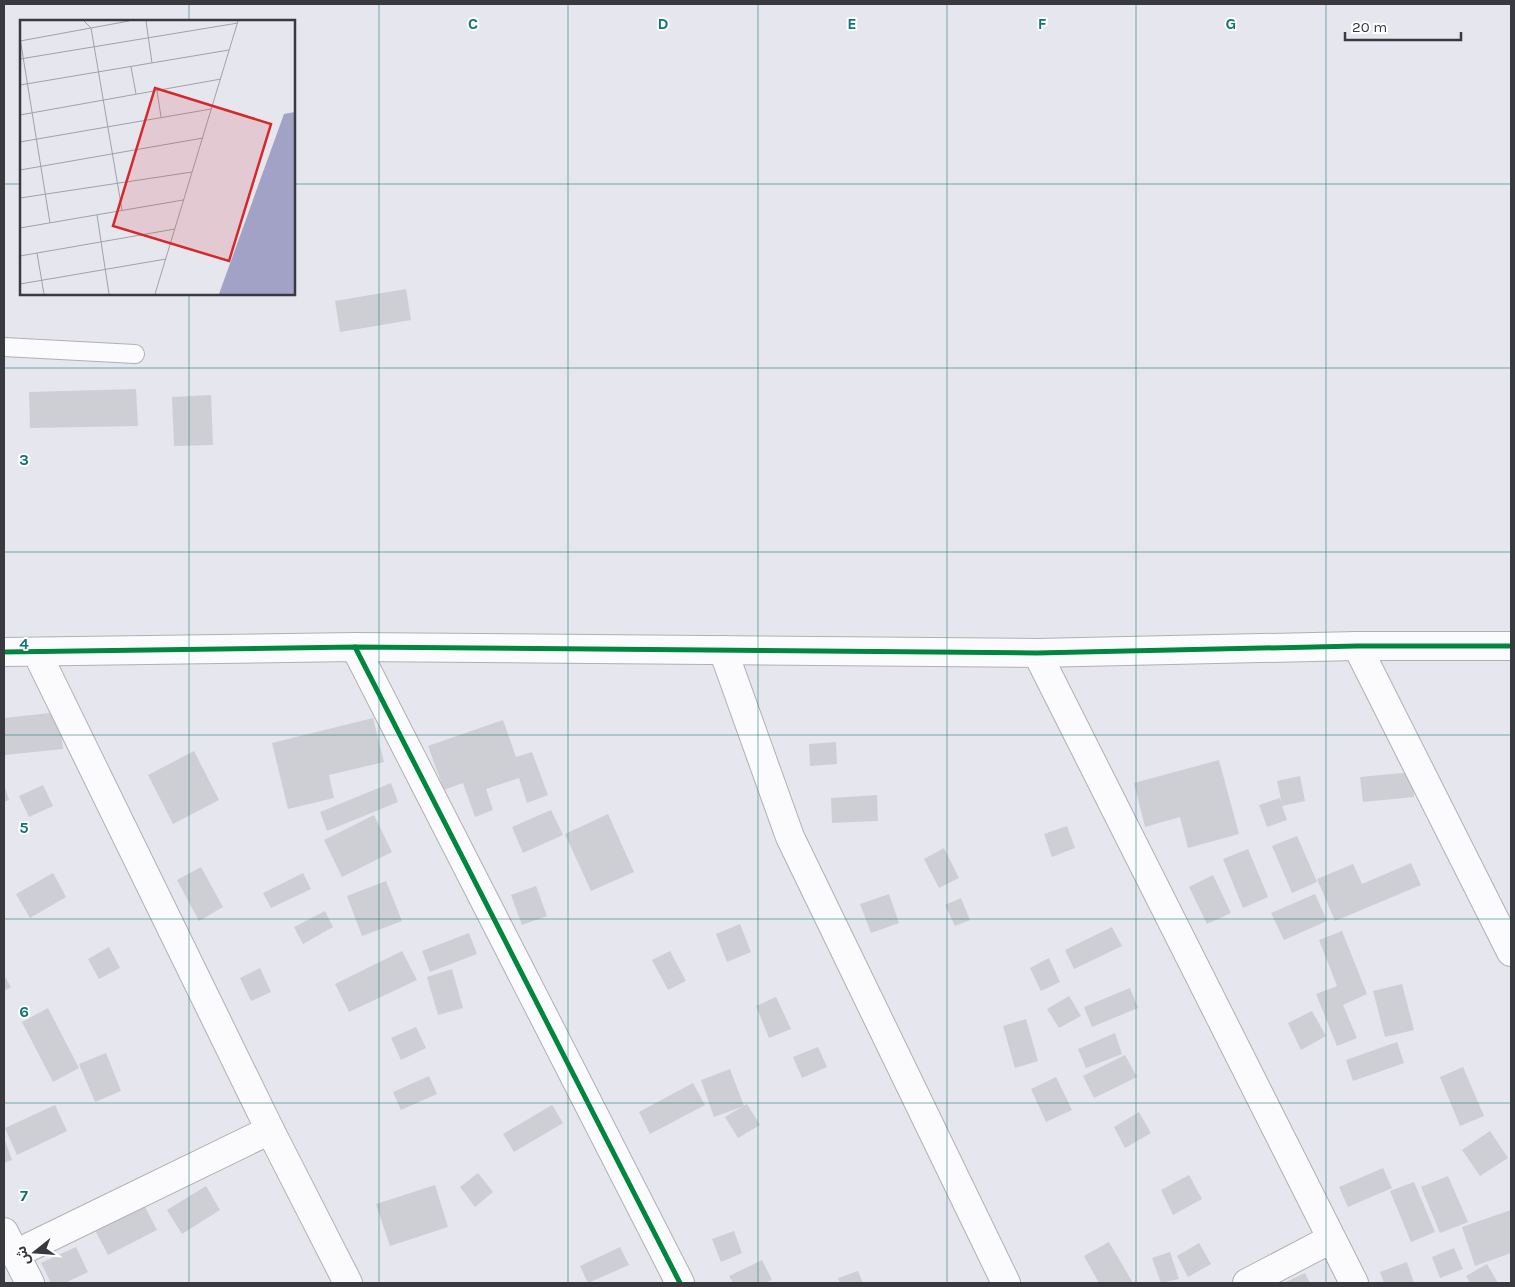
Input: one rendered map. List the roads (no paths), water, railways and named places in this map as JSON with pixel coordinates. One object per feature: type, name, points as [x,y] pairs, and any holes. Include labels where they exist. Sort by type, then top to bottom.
[{"type":"street","points":[[1357,646],[1511,952]]},
{"type":"street","points":[[4,652],[355,647],[1037,653],[1357,646],[1511,646]]},
{"type":"street","points":[[355,647],[680,1283]]},
{"type":"street","points":[[724,650],[790,837],[1006,1283]]},
{"type":"street","points":[[37,653],[270,1130],[348,1283]]},
{"type":"street","points":[[1037,653],[1354,1283]]},
{"type":"street","points":[[30,1283],[10,1242],[270,1130]]},
{"type":"street","points":[[1247,1283],[1331,1239]]},
{"type":"lane","points":[[4,347],[135,354]]}]
